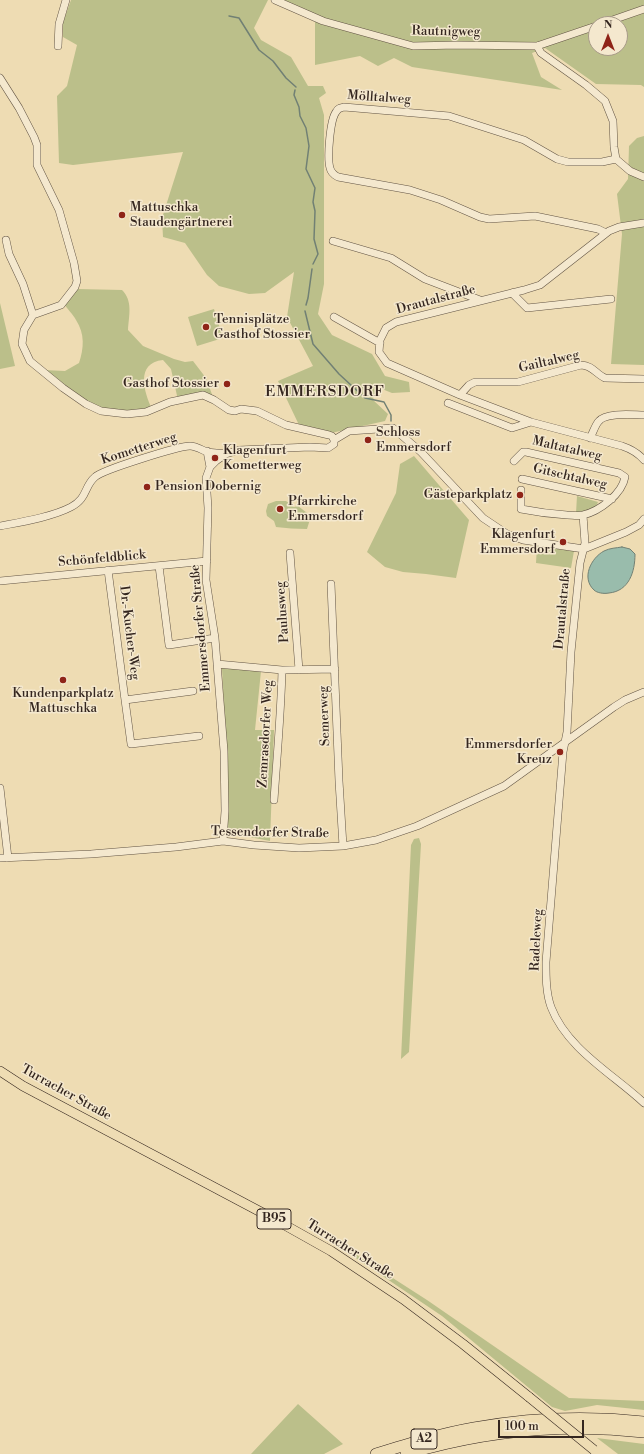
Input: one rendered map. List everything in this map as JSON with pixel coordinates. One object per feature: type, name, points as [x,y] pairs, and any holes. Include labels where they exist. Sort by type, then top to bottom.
[{"type":"highway","name":"A2","points":[[376,1454],[427,1438],[473,1428],[520,1421],[566,1418],[612,1419],[644,1422]]},
{"type":"highway","name":"A2","points":[[406,1454],[426,1448],[478,1437],[522,1431],[582,1428],[644,1432]]},
{"type":"main road","name":"Turracher Straße","points":[[0,1071],[23,1086],[274,1219],[331,1251],[403,1299],[464,1344],[597,1452]]},
{"type":"street","points":[[58,46],[59,24],[66,0]]},
{"type":"street","name":"Rautnigweg","points":[[275,0],[323,21],[413,46],[537,46],[588,29]]},
{"type":"street","points":[[624,16],[644,9]]},
{"type":"street","points":[[537,46],[541,53],[586,85],[605,101],[612,116],[616,159],[630,171],[644,177]]},
{"type":"street","points":[[0,78],[19,108],[34,137],[37,145],[37,165],[59,210],[74,263],[77,281],[75,287],[61,305],[33,315],[24,330],[22,344],[30,361],[63,388],[86,404],[101,411],[127,414],[146,412],[170,402],[203,395],[229,410],[235,411],[241,409],[256,411],[280,423],[332,436],[334,440]]},
{"type":"street","name":"Mölltalweg","points":[[606,233],[598,228],[535,216],[489,219],[480,217],[441,200],[410,190],[338,177],[332,173],[329,167],[329,140],[335,113],[340,108],[344,107],[449,116],[524,140],[553,157],[568,162],[602,162],[616,159]]},
{"type":"street","name":"Drautalstraße","points":[[380,344],[380,340],[386,328],[396,322],[512,293],[540,284],[606,233],[619,227],[644,223]]},
{"type":"street","points":[[6,240],[9,254],[23,284],[33,315]]},
{"type":"street","points":[[333,241],[391,258],[425,279],[480,300]]},
{"type":"street","points":[[512,293],[528,308],[611,299]]},
{"type":"street","points":[[334,317],[380,344],[380,352],[386,363],[460,395],[531,422],[627,448],[644,460]]},
{"type":"street","name":"Gailtalweg","points":[[460,395],[469,385],[475,382],[518,382],[581,365],[588,365],[599,375],[605,378],[630,380],[644,379]]},
{"type":"street","points":[[448,403],[512,428],[531,422]]},
{"type":"street","points":[[590,438],[596,425],[605,417],[644,415]]},
{"type":"street","points":[[207,452],[210,467],[226,454],[248,449],[310,447],[328,448],[334,444],[334,440],[349,431],[393,428],[421,452],[483,518],[507,534],[523,540],[584,548],[626,532],[639,525],[644,519]]},
{"type":"street","name":"Kometterweg","points":[[0,526],[41,517],[69,508],[76,504],[84,496],[94,477],[127,463],[185,446],[196,447],[207,452],[226,454]]},
{"type":"street","name":"Maltatalweg","points":[[514,461],[523,452],[526,452],[619,473],[625,477],[623,484],[612,499]]},
{"type":"street","name":"Emmersdorfer Straße","points":[[210,467],[206,482],[208,508],[206,580],[215,638],[224,758],[225,811],[223,841]]},
{"type":"street","name":"Gitschtalweg","points":[[522,479],[612,499]]},
{"type":"street","points":[[521,490],[521,509],[547,514],[583,515],[600,507],[612,499]]},
{"type":"street","name":"Drautalstraße","points":[[566,740],[572,645],[580,563],[585,543],[583,515]]},
{"type":"street","name":"Paulusweg","points":[[290,553],[299,670]]},
{"type":"street","name":"Schönfeldblick","points":[[0,582],[207,561]]},
{"type":"street","points":[[158,566],[169,645],[215,638]]},
{"type":"street","name":"Dr.-Kucher-Weg","points":[[108,570],[132,744],[198,736]]},
{"type":"street","name":"Semerweg","points":[[331,584],[343,846]]},
{"type":"street","points":[[217,664],[282,670],[335,669]]},
{"type":"street","name":"Zemrasdorfer Weg","points":[[274,800],[278,729],[282,700],[282,670]]},
{"type":"street","name":"Dr.-Kucher-Weg","points":[[125,700],[193,691]]},
{"type":"street","name":"Tessendorfer Straße","points":[[0,858],[91,854],[176,847],[223,841],[299,848],[343,846],[376,840],[417,826],[504,786],[566,740],[624,700],[644,692]]},
{"type":"street","name":"Radeleweg","points":[[566,740],[563,752],[546,962],[547,992],[557,1021],[567,1035],[582,1050],[644,1103]]},
{"type":"street","points":[[0,788],[8,858]]},
{"type":"green space","points":[[71,0],[268,0],[254,28],[261,40],[291,57],[308,86],[323,86],[326,93],[319,98],[324,115],[324,284],[318,314],[332,335],[372,354],[385,376],[409,382],[410,392],[392,393],[377,387],[373,400],[388,414],[385,421],[331,433],[299,425],[278,381],[313,366],[287,317],[294,272],[265,293],[249,294],[219,286],[207,275],[185,243],[163,237],[162,218],[183,152],[73,165],[59,163],[57,96],[67,86],[77,45],[63,37],[63,22]]},
{"type":"green space","points":[[282,0],[644,0],[644,87],[641,85],[596,84],[545,48],[532,53],[541,77],[562,90],[412,67],[394,58],[378,66],[360,56],[315,65],[315,15]]},
{"type":"green space","points":[[644,136],[644,365],[611,364],[622,234],[617,194],[628,179],[629,146],[637,138]]},
{"type":"green space","points":[[77,289],[122,290],[128,299],[129,304],[128,330],[143,346],[174,359],[185,362],[193,361],[206,378],[214,400],[209,398],[178,400],[171,369],[163,360],[154,362],[145,372],[144,379],[146,395],[152,409],[141,412],[97,409],[43,370],[65,371],[79,363],[83,346],[81,331],[75,318],[63,302]]},
{"type":"green space","points":[[0,303],[15,366],[0,369]]},
{"type":"green space","name":"Tennisplätze Gasthof Stossier","points":[[214,309],[223,338],[197,346],[188,317]]},
{"type":"green space","points":[[414,456],[469,520],[456,578],[403,572],[385,567],[367,552],[396,493],[400,464]]},
{"type":"green space","points":[[577,496],[598,502],[597,505],[592,509],[576,513]]},
{"type":"green space","points":[[276,501],[286,501],[294,507],[298,506],[311,516],[307,529],[276,527],[274,521],[267,516],[266,511],[268,504]]},
{"type":"green space","points":[[537,546],[574,551],[571,568],[536,563]]},
{"type":"green space","points":[[222,668],[261,671],[255,730],[274,730],[270,841],[229,833],[227,828],[228,794]]},
{"type":"green space","points":[[419,838],[421,844],[409,1052],[401,1059],[411,845],[414,839]]},
{"type":"green space","points":[[343,1246],[427,1300],[569,1398],[644,1401],[644,1410],[597,1405],[565,1411],[552,1407],[442,1316],[341,1248]]},
{"type":"green space","points":[[298,1404],[343,1444],[324,1454],[251,1454]]},
{"type":"green space","points":[[597,1438],[644,1444],[644,1454],[618,1454]]},
{"type":"shaded area","points":[[622,547],[630,549],[635,554],[634,567],[630,580],[622,589],[616,591],[599,593],[595,591],[590,585],[588,574],[595,558],[604,551]]},
{"type":"waterway","points":[[229,16],[239,18],[259,50],[273,61],[286,78],[296,87]]},
{"type":"waterway","points":[[295,90],[294,95],[299,107],[300,116],[306,128],[309,146],[306,169],[315,188],[313,202],[315,211],[314,239],[318,254],[313,264]]},
{"type":"waterway","points":[[306,305],[312,269]]},
{"type":"waterway","points":[[305,311],[313,344],[339,374],[365,398],[384,402],[391,415],[391,421]]},
{"type":"place","name":"Mattuschka Staudengärtnerei","points":[[122,215]]},
{"type":"place","name":"Tennisplätze Gasthof Stossier","points":[[206,327]]},
{"type":"place","name":"Gasthof Stossier","points":[[227,384]]},
{"type":"place","name":"Schloss Emmersdorf","points":[[368,440]]},
{"type":"place","name":"Klagenfurt Kometterweg","points":[[215,458]]},
{"type":"place","name":"Pension Dobernig","points":[[147,487]]},
{"type":"place","name":"Gästeparkplatz","points":[[520,495]]},
{"type":"place","name":"Pfarrkirche Emmersdorf","points":[[280,509]]},
{"type":"place","name":"Klagenfurt Emmersdorf","points":[[563,542]]},
{"type":"place","name":"Kundenparkplatz Mattuschka","points":[[63,680]]},
{"type":"place","name":"Emmersdorfer Kreuz","points":[[560,752]]},
{"type":"district","name":"EMMERSDORF","points":[[325,392]]}]
